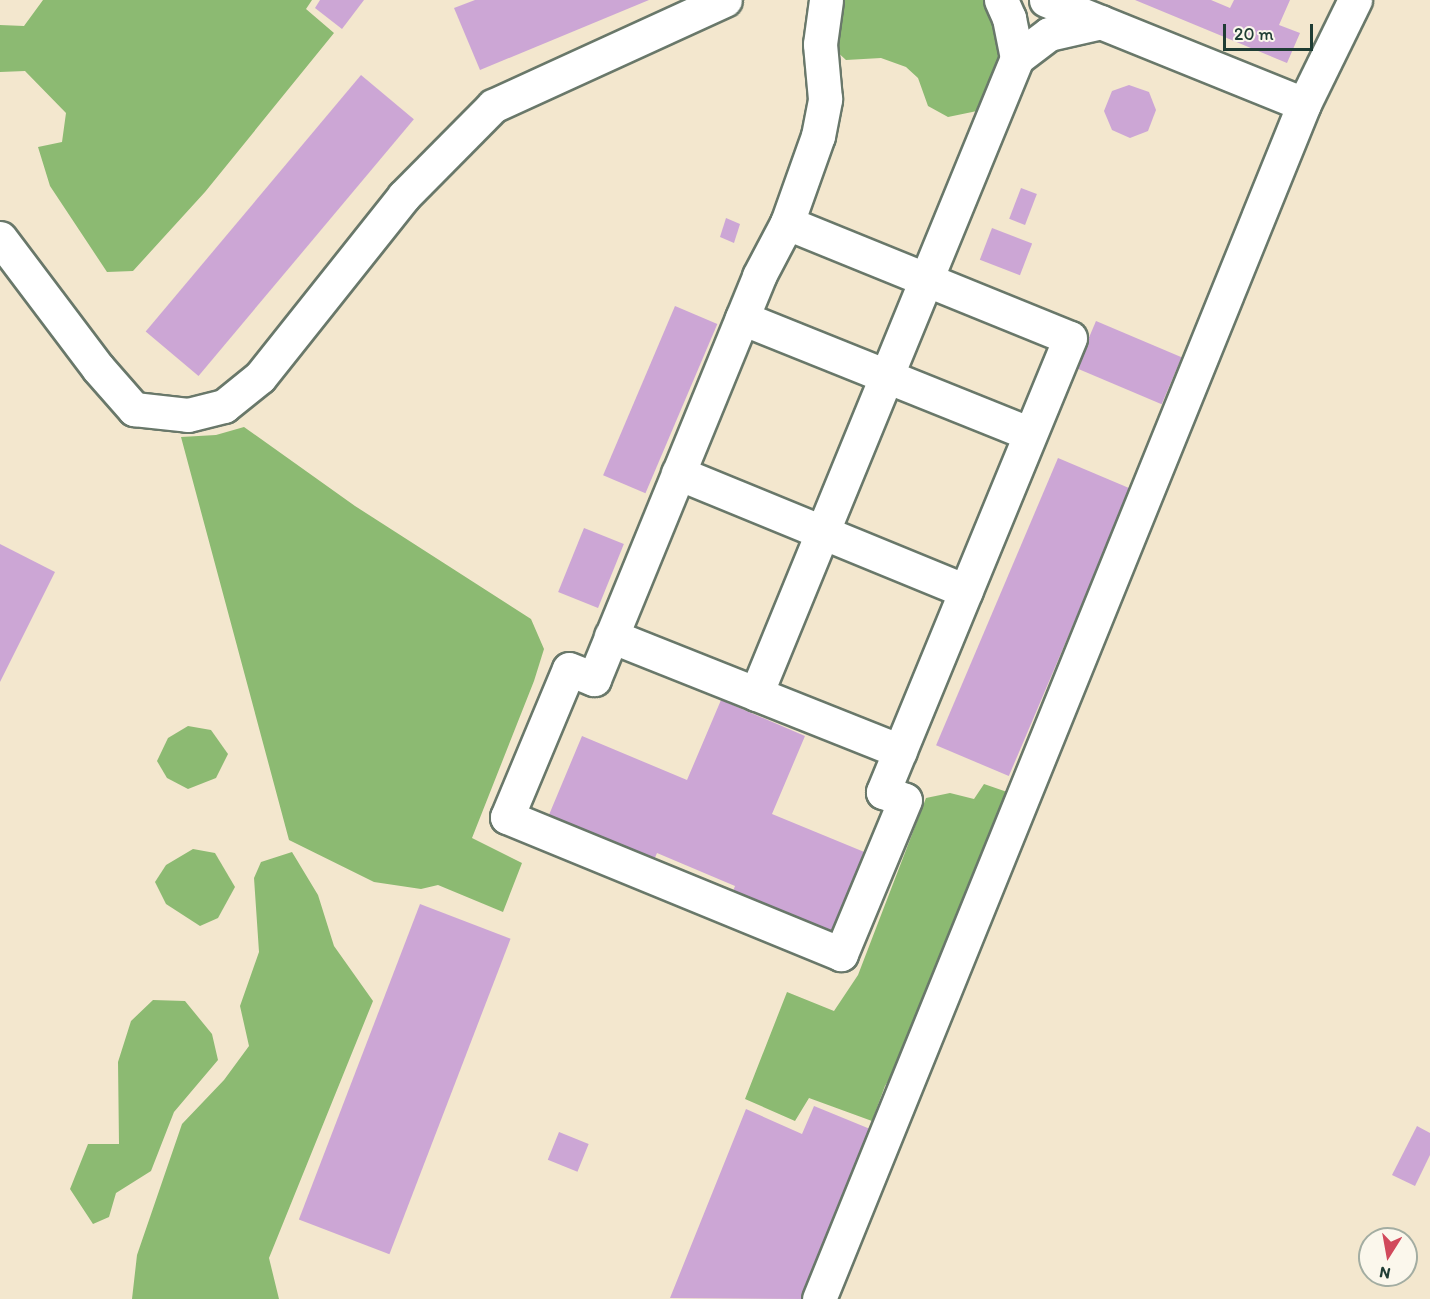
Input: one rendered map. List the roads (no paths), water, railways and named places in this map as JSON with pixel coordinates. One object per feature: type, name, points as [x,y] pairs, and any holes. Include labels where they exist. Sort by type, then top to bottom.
[{"type":"street","points":[[0,238],[98,368],[134,409],[188,415],[224,406],[260,377],[404,196],[494,106],[725,0]]},
{"type":"street","points":[[787,223],[1070,338],[884,792],[904,800],[841,954],[507,817],[569,669],[594,679],[759,276],[787,223],[818,136],[825,99],[820,44],[826,0]]},
{"type":"street","points":[[1000,0],[1009,18],[1017,58]]},
{"type":"street","points":[[1046,0],[1304,104]]},
{"type":"street","points":[[819,1299],[1304,104],[1354,0]]},
{"type":"street","points":[[756,694],[1017,58],[1049,34],[1101,22]]},
{"type":"street","points":[[742,318],[1030,434]]},
{"type":"street","points":[[678,473],[966,591]]},
{"type":"street","points":[[611,636],[900,751]]}]
